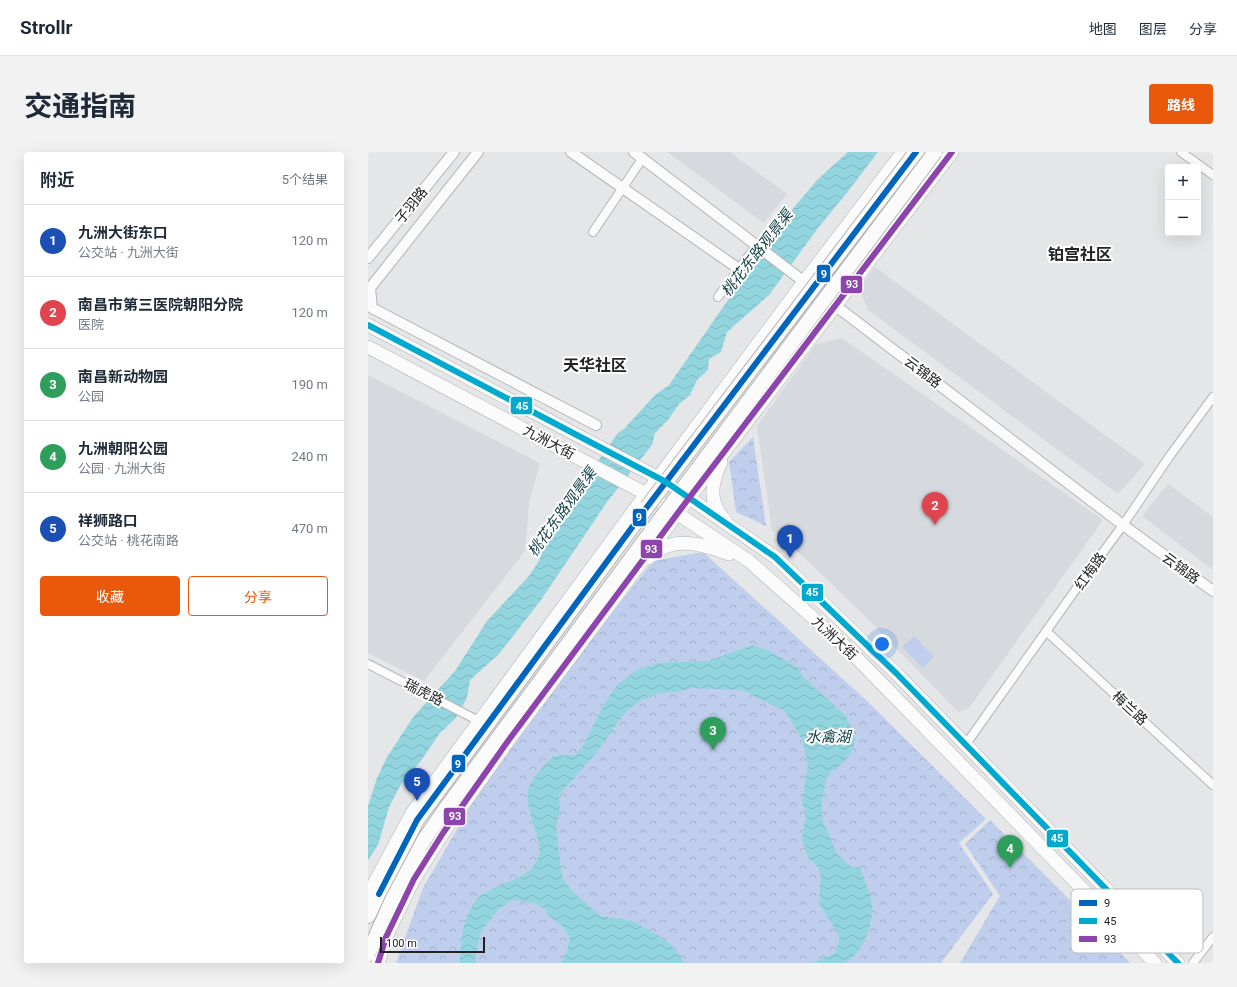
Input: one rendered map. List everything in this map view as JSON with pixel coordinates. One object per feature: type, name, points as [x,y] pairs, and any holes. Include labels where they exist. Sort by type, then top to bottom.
[{"type":"highway","points":[[368,916],[417,820],[647,507],[916,152]]},
{"type":"highway","points":[[368,954],[392,900],[424,840],[446,808],[679,493],[935,152]]},
{"type":"main road","points":[[368,895],[412,814],[676,454],[800,279],[903,152]]},
{"type":"main road","points":[[378,963],[386,938],[414,879],[443,833],[508,741],[728,445],[952,152]]},
{"type":"main road","name":"九洲大街","points":[[368,325],[658,478],[775,557],[859,637],[966,744],[1106,889]]},
{"type":"main road","name":"九洲大街","points":[[368,347],[646,494],[678,513],[749,561],[846,647],[1083,889]]},
{"type":"main road","points":[[728,445],[713,486],[712,495],[716,507],[724,519],[775,557]]},
{"type":"main road","points":[[638,468],[650,468],[664,463],[676,454]]},
{"type":"main road","points":[[641,562],[667,546],[677,544],[711,547],[749,561]]},
{"type":"main road","name":"九洲大街","points":[[1146,953],[1156,963]]},
{"type":"main road","name":"九洲大街","points":[[1168,953],[1178,963]]},
{"type":"street","name":"子羽路","points":[[368,258],[454,152]]},
{"type":"street","points":[[478,152],[370,288],[372,308],[596,425]]},
{"type":"street","points":[[571,152],[739,269]]},
{"type":"street","name":"云锦路","points":[[634,152],[1123,525],[1213,591]]},
{"type":"street","points":[[1181,152],[1213,175]]},
{"type":"street","points":[[593,232],[642,159]]},
{"type":"street","points":[[718,297],[757,247]]},
{"type":"street","name":"红梅路","points":[[966,744],[1213,397]]},
{"type":"street","name":"梅兰路","points":[[1046,631],[1213,785]]},
{"type":"street","name":"瑞虎路","points":[[368,664],[465,712],[480,721]]},
{"type":"street","points":[[1203,950],[1213,937]]},
{"type":"street","points":[[1193,963],[1201,953]]},
{"type":"shaded area","points":[[667,152],[730,152],[787,194],[764,223]]},
{"type":"shaded area","points":[[875,267],[1145,464],[1118,494],[868,310],[859,288]]},
{"type":"shaded area","points":[[842,338],[1103,520],[969,708],[958,712],[860,611],[796,550],[772,530],[757,426],[816,344]]},
{"type":"shaded area","points":[[368,375],[540,463],[529,503],[525,551],[424,681],[368,653]]},
{"type":"shaded area","points":[[1168,484],[1213,517],[1213,570],[1142,516]]},
{"type":"green space","points":[[753,437],[766,526],[736,512],[729,462]]},
{"type":"green space","points":[[703,552],[867,701],[986,819],[959,843],[993,894],[941,963],[396,963],[423,888],[474,800],[586,646],[653,561]]},
{"type":"green space","points":[[914,636],[934,657],[923,668],[902,647]]},
{"type":"green space","points":[[990,820],[1071,901],[1071,953],[1120,953],[1130,963],[960,963],[1000,896],[965,844]]},
{"type":"water","name":"桃花东路观景渠","points":[[848,152],[878,152],[818,228],[769,295],[727,332],[721,352],[709,359],[708,370],[697,380],[690,395],[679,404],[668,420],[655,433],[652,445],[607,502],[541,600],[499,654],[470,680],[467,698],[456,718],[440,733],[420,762],[401,784],[389,807],[378,845],[368,860],[368,806],[377,778],[387,757],[414,716],[455,671],[487,621],[529,576],[539,561],[543,549],[542,538],[553,517],[582,483],[618,433],[624,429],[655,395],[669,385],[791,211],[817,180]]},
{"type":"water","name":"水禽湖","points":[[752,645],[771,652],[799,668],[801,675],[846,716],[855,739],[853,750],[841,765],[832,771],[826,779],[821,809],[823,822],[837,854],[850,866],[860,868],[870,896],[872,906],[871,921],[865,939],[855,955],[843,963],[812,963],[835,953],[840,937],[819,903],[821,878],[818,867],[808,857],[802,839],[806,814],[802,801],[808,766],[803,741],[785,711],[742,690],[692,688],[678,692],[659,693],[643,699],[630,708],[620,719],[597,752],[559,795],[560,812],[556,826],[562,877],[570,889],[600,916],[633,921],[666,940],[679,954],[684,963],[561,963],[567,951],[570,938],[562,926],[547,914],[546,910],[537,904],[517,900],[510,901],[498,910],[481,931],[475,959],[477,963],[460,963],[464,928],[473,904],[482,894],[524,875],[535,865],[538,858],[539,845],[530,812],[528,798],[529,787],[533,779],[554,756],[575,755],[583,746],[603,706],[618,684],[637,670],[658,663],[709,661]]},
{"type":"transit line","name":"9","points":[[379,894],[417,820],[647,507],[916,152]]},
{"type":"transit line","name":"93","points":[[378,963],[386,937],[414,879],[443,833],[508,741],[689,498],[952,152]]},
{"type":"transit line","name":"45","points":[[368,325],[666,482],[775,557],[897,674],[1106,889]]},
{"type":"transit line","name":"45","points":[[1168,953],[1178,963]]},
{"type":"place","name":"南昌市第三医院朝阳分院","points":[[935,525]]},
{"type":"place","name":"九洲大街东口","points":[[790,558]]},
{"type":"place","name":"南昌新动物园","points":[[713,750]]},
{"type":"place","name":"祥狮路口","points":[[417,801]]},
{"type":"place","name":"九洲朝阳公园","points":[[1010,868]]},
{"type":"district","name":"铂宫社区","points":[[1080,254]]},
{"type":"district","name":"天华社区","points":[[595,365]]}]
